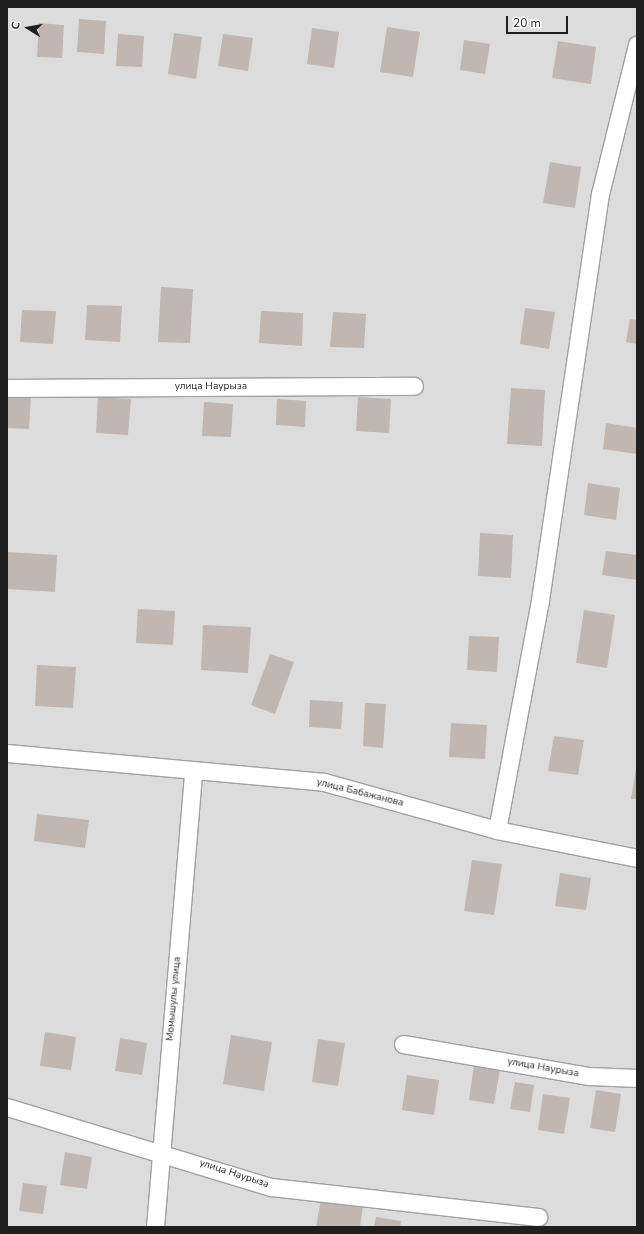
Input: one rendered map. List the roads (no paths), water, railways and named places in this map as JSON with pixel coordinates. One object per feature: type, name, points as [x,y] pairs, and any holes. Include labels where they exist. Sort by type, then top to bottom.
[{"type":"street","points":[[497,830],[540,600],[600,194],[637,45]]},
{"type":"street","name":"улица Наурыза","points":[[7,388],[414,386]]},
{"type":"street","name":"улица Бабажанова","points":[[7,753],[324,782],[497,830],[637,858]]},
{"type":"street","name":"Момышулы улица","points":[[155,1227],[193,771]]},
{"type":"street","name":"улица Наурыза","points":[[403,1044],[589,1076],[637,1078]]},
{"type":"street","name":"улица Наурыза","points":[[7,1107],[162,1151],[271,1187],[538,1217]]}]
